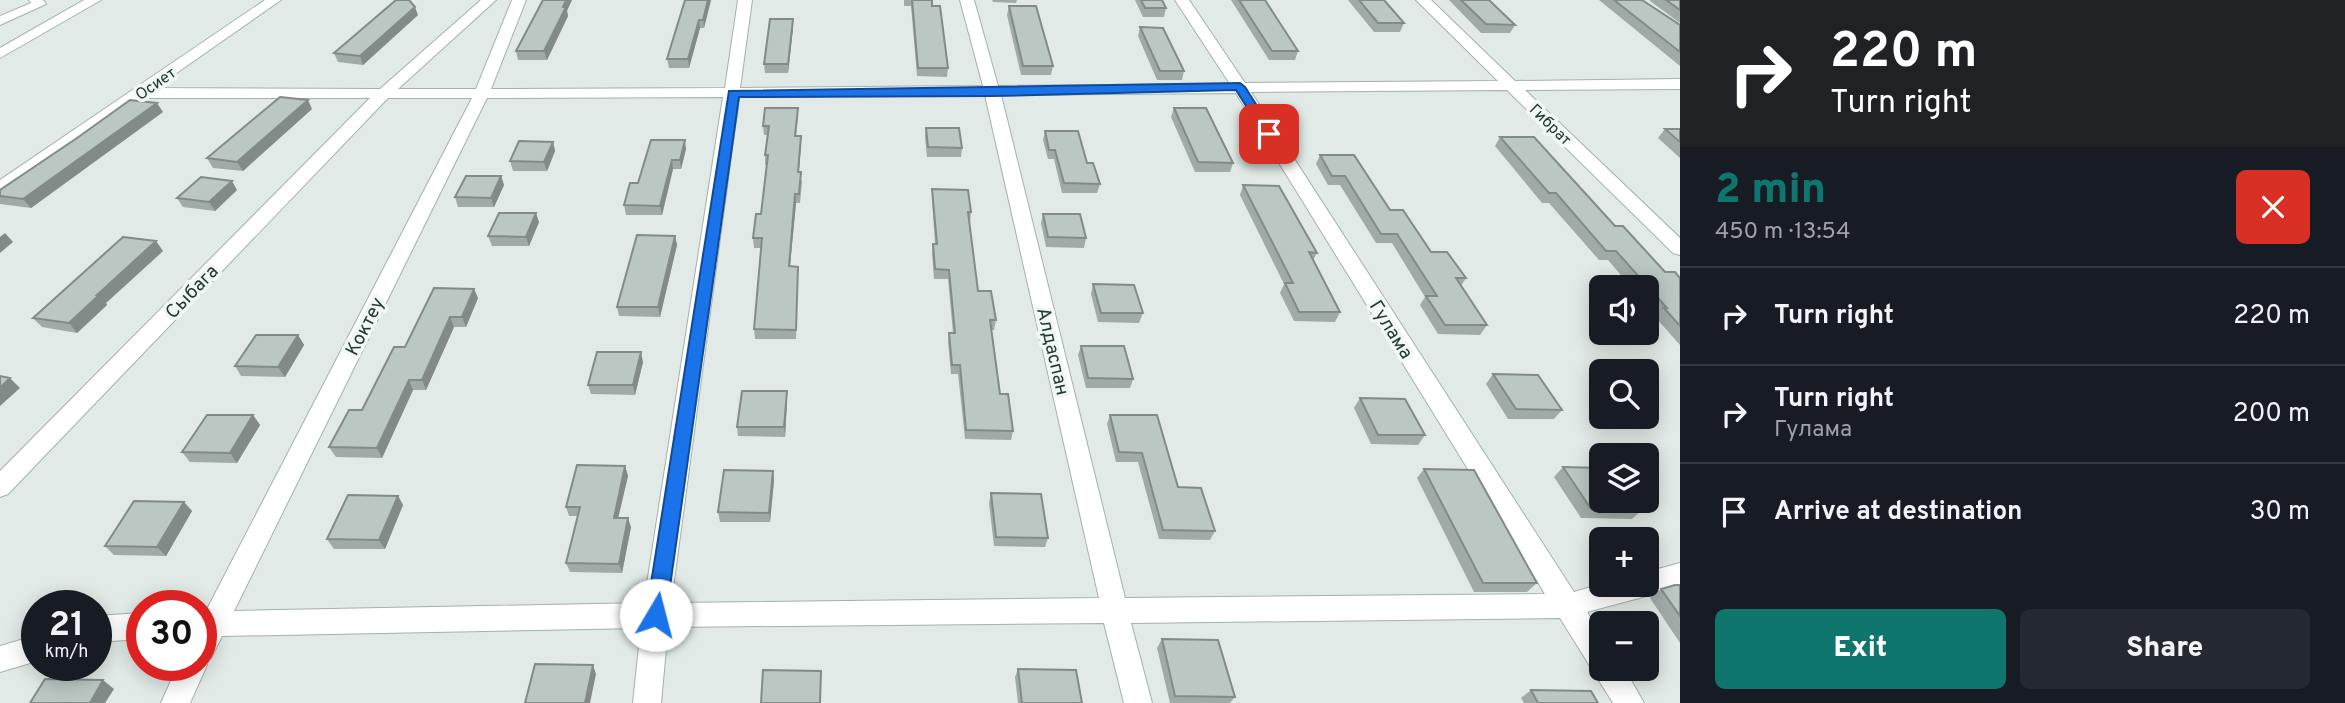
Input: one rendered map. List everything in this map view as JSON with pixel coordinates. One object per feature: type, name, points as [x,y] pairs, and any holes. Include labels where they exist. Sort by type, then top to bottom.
[{"type":"street","points":[[0,54],[94,0]]},
{"type":"street","name":"Осиет","points":[[0,188],[274,0]]},
{"type":"street","name":"Сыбага","points":[[0,487],[382,95],[489,0]]},
{"type":"street","name":"Коктеу","points":[[217,605],[482,93],[519,0]]},
{"type":"street","points":[[647,703],[656,615],[745,0]]},
{"type":"street","name":"Алдаспан","points":[[967,0],[993,92],[1114,612],[1138,703]]},
{"type":"street","name":"Гулама","points":[[1182,0],[1240,87],[1589,640]]},
{"type":"street","name":"Гибрат","points":[[1423,0],[1680,249]]},
{"type":"street","points":[[0,22],[37,2]]},
{"type":"street","points":[[141,93],[382,95],[993,92],[1240,87],[1680,84]]},
{"type":"street","points":[[1659,580],[1680,575]]},
{"type":"street","points":[[217,624],[656,615],[1567,606],[1599,597]]},
{"type":"street","points":[[0,659],[21,653]]},
{"type":"street","points":[[175,703],[186,681]]},
{"type":"street","points":[[1616,681],[1630,703]]},
{"type":"building","points":[[396,0],[409,0],[415,7],[360,56],[334,53]]},
{"type":"building","points":[[543,0],[566,0],[563,7],[566,7],[544,51],[516,51]]},
{"type":"building","points":[[685,0],[708,0],[703,20],[699,20],[688,59],[667,59]]},
{"type":"building","points":[[912,0],[932,0],[932,6],[940,6],[948,68],[918,68]]},
{"type":"building","points":[[1141,0],[1162,0],[1166,8],[1145,8]]},
{"type":"building","points":[[1239,0],[1265,0],[1298,51],[1272,51]]},
{"type":"building","points":[[1359,0],[1384,0],[1404,23],[1378,23]]},
{"type":"building","points":[[1461,0],[1489,0],[1515,25],[1486,24]]},
{"type":"building","points":[[1614,0],[1642,0],[1680,25],[1680,52]]},
{"type":"building","points":[[1666,0],[1680,0],[1680,10]]},
{"type":"building","points":[[1009,6],[1036,6],[1053,66],[1023,66]]},
{"type":"building","points":[[770,19],[793,19],[788,64],[764,64]]},
{"type":"building","points":[[1140,27],[1163,28],[1184,71],[1160,71]]},
{"type":"building","points":[[280,97],[308,100],[237,162],[207,158]]},
{"type":"building","points":[[130,100],[157,103],[23,199],[0,196],[0,190]]},
{"type":"building","points":[[765,108],[798,108],[795,136],[801,136],[798,172],[801,172],[799,194],[795,194],[789,266],[798,267],[796,330],[754,329],[762,238],[753,238],[756,214],[761,214],[768,155],[765,155],[769,126],[763,126]]},
{"type":"building","points":[[1174,108],[1206,108],[1233,163],[1198,162]]},
{"type":"building","points":[[926,128],[959,128],[962,148],[928,147]]},
{"type":"building","points":[[1665,129],[1680,129],[1680,142]]},
{"type":"building","points":[[1045,131],[1078,131],[1087,163],[1093,163],[1100,184],[1064,183],[1055,150],[1049,150]]},
{"type":"building","points":[[1500,137],[1534,137],[1615,226],[1623,226],[1665,272],[1675,272],[1680,278],[1680,326],[1659,299],[1659,275],[1637,275],[1616,251],[1606,251],[1556,193],[1549,193]]},
{"type":"building","points":[[651,140],[685,140],[680,160],[672,160],[660,206],[624,205],[630,183],[638,183]]},
{"type":"building","points":[[519,141],[553,142],[544,162],[510,161]]},
{"type":"building","points":[[1320,155],[1354,155],[1390,210],[1403,210],[1431,252],[1447,252],[1466,278],[1456,278],[1487,325],[1445,325],[1426,296],[1437,296],[1397,234],[1381,234],[1345,176],[1332,176]]},
{"type":"building","points":[[466,176],[501,176],[491,198],[455,197]]},
{"type":"building","points":[[201,177],[232,181],[209,202],[177,198]]},
{"type":"building","points":[[1243,185],[1279,186],[1317,253],[1309,252],[1340,312],[1299,312],[1285,283],[1293,283]]},
{"type":"building","points":[[932,189],[968,190],[971,212],[968,212],[978,291],[991,291],[996,320],[990,320],[1000,394],[1008,394],[1013,431],[966,430],[960,365],[952,365],[949,333],[955,333],[949,270],[935,269],[933,244],[937,244]]},
{"type":"building","points":[[499,213],[536,213],[526,237],[488,236]]},
{"type":"building","points":[[1043,214],[1080,214],[1086,238],[1048,237]]},
{"type":"building","points":[[637,235],[675,236],[658,307],[617,307]]},
{"type":"building","points":[[123,237],[156,241],[69,323],[33,318]]},
{"type":"building","points":[[1093,284],[1134,285],[1143,313],[1101,313]]},
{"type":"building","points":[[434,288],[474,289],[462,317],[450,317],[422,380],[409,380],[377,448],[329,447],[349,410],[362,410],[394,347],[405,347]]},
{"type":"building","points":[[256,335],[298,335],[278,367],[235,366]]},
{"type":"building","points":[[1081,346],[1124,346],[1133,379],[1088,378]]},
{"type":"building","points":[[597,352],[641,352],[633,385],[588,385]]},
{"type":"building","points":[[1493,374],[1538,375],[1562,410],[1516,409]]},
{"type":"building","points":[[0,376],[10,378],[0,388]]},
{"type":"building","points":[[742,391],[787,391],[784,427],[737,427]]},
{"type":"building","points":[[1360,398],[1405,399],[1425,435],[1378,435]]},
{"type":"building","points":[[207,415],[253,415],[230,453],[182,452]]},
{"type":"building","points":[[1110,415],[1157,415],[1178,487],[1201,488],[1215,531],[1163,530],[1142,453],[1119,452]]},
{"type":"building","points":[[577,465],[625,466],[614,518],[628,518],[619,564],[566,563],[580,507],[566,507]]},
{"type":"building","points":[[1563,467],[1589,468],[1589,506]]},
{"type":"building","points":[[1424,469],[1474,470],[1537,583],[1483,583]]},
{"type":"building","points":[[724,470],[773,471],[769,513],[718,512]]},
{"type":"building","points":[[991,493],[1041,494],[1048,538],[996,537]]},
{"type":"building","points":[[348,495],[398,496],[379,540],[327,539]]},
{"type":"building","points":[[134,501],[184,502],[157,547],[105,546]]},
{"type":"building","points":[[1680,585],[1680,616],[1661,589]]},
{"type":"building","points":[[1162,639],[1218,640],[1235,697],[1175,696]]},
{"type":"building","points":[[535,664],[593,665],[585,703],[525,703]]},
{"type":"building","points":[[1018,669],[1076,670],[1082,703],[1022,703]]},
{"type":"building","points":[[763,670],[821,671],[820,703],[761,703]]},
{"type":"building","points":[[44,681],[102,681],[90,703],[30,703]]},
{"type":"building","points":[[1531,690],[1591,691],[1598,703],[1538,703]]},
{"type":"route","points":[[656,615],[733,93],[1240,87],[1269,134]]}]
